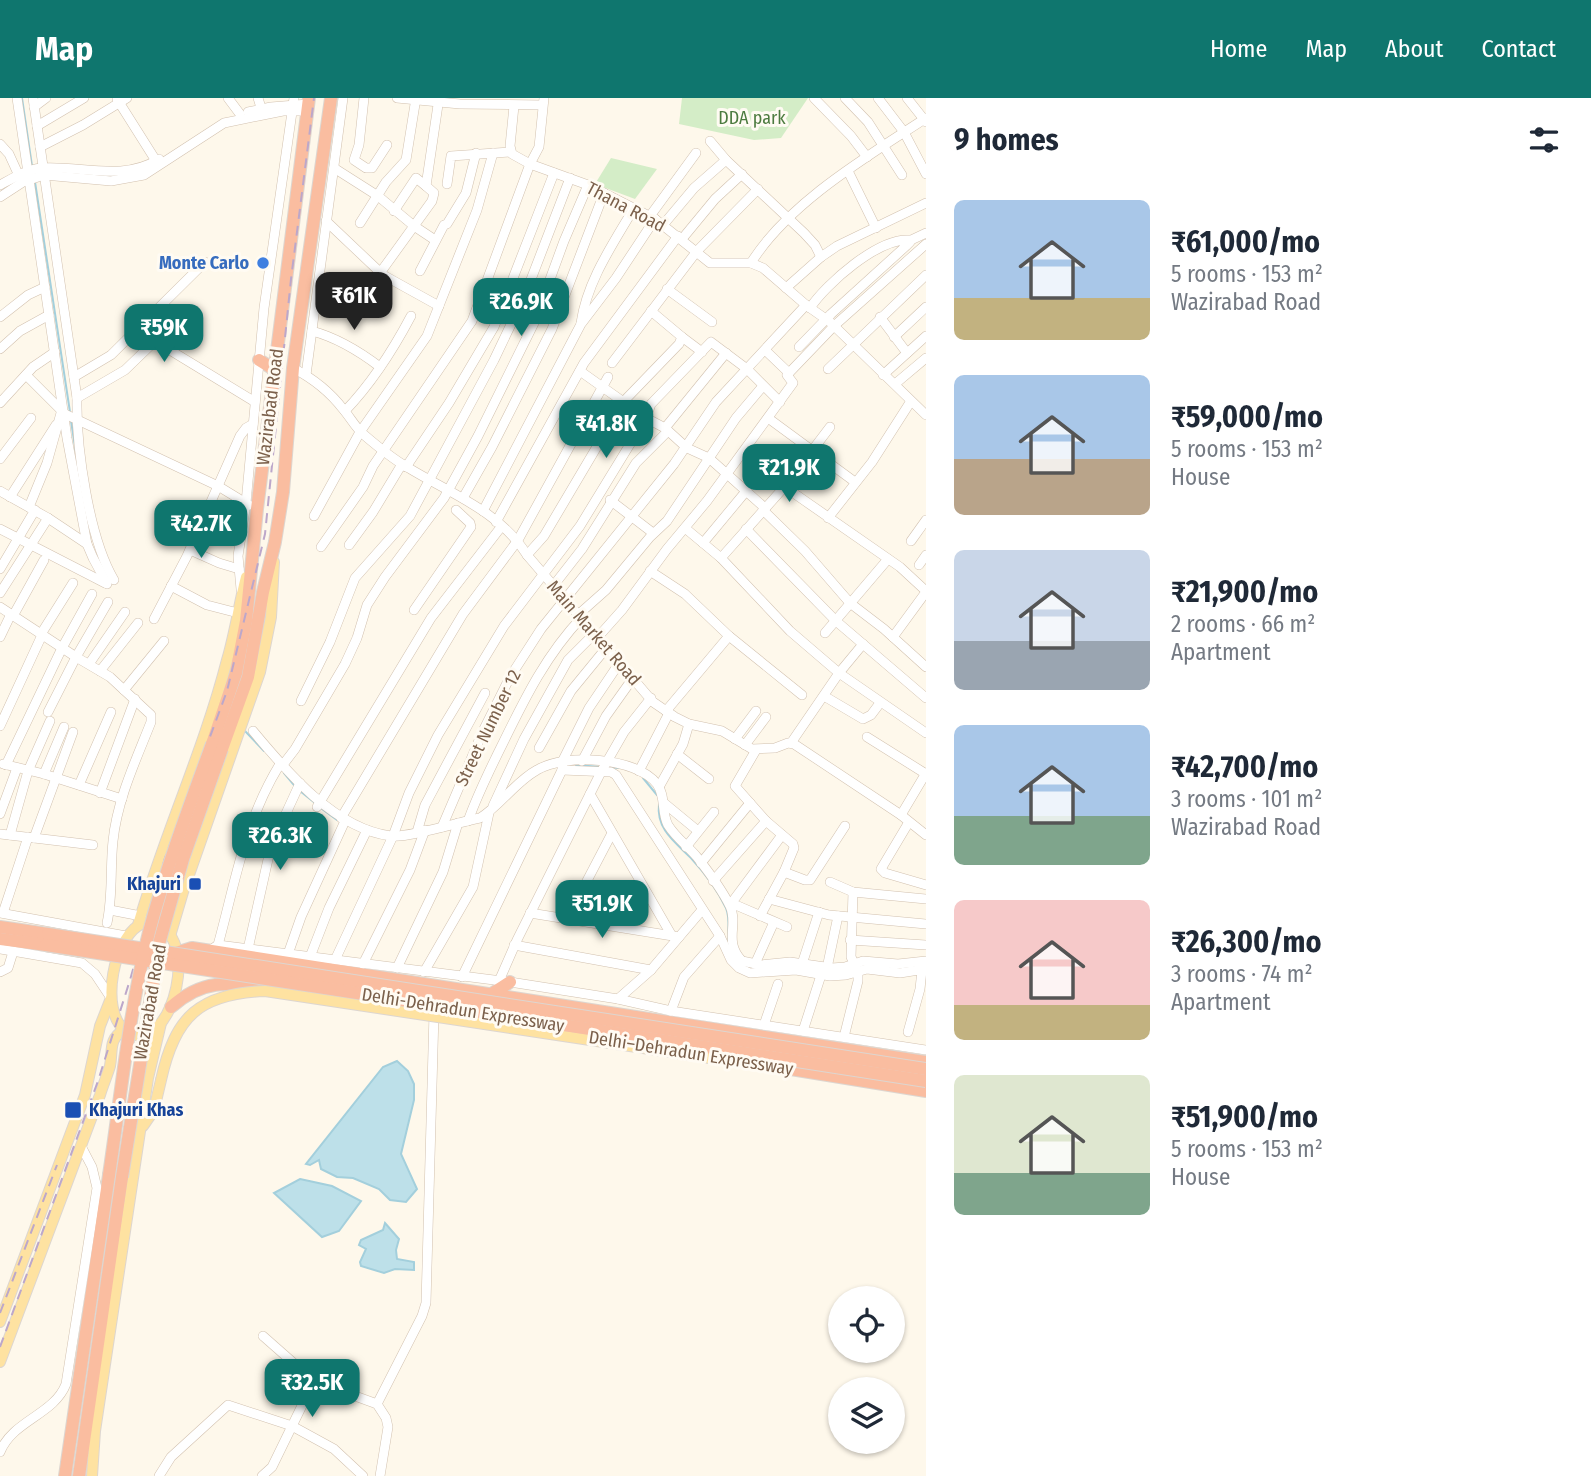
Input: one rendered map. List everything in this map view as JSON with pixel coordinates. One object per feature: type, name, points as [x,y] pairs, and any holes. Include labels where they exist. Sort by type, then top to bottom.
[{"type":"highway","name":"Wazirabad Road","points":[[79,1476],[85,1383],[133,1014],[149,934],[172,856],[236,673],[248,619],[263,592],[275,542],[283,492],[293,368],[331,98]]},
{"type":"highway","name":"Wazirabad Road","points":[[65,1476],[85,1383],[122,1177],[160,940],[183,859],[248,677],[252,506],[275,370],[308,104]]},
{"type":"highway","points":[[259,359],[275,370]]},
{"type":"highway","name":"Delhi-Dehradun Expressway","points":[[1,918],[926,1069]]},
{"type":"highway","name":"Delhi-Dehradun Expressway","points":[[0,939],[926,1081]]},
{"type":"highway","name":"Delhi–Dehradun Expressway","points":[[176,953],[192,948],[214,948],[490,995],[926,1062]]},
{"type":"highway","points":[[490,995],[505,981]]},
{"type":"highway","name":"Delhi–Dehradun Expressway","points":[[171,1007],[191,992],[218,982],[322,995],[926,1091]]},
{"type":"highway","points":[[673,1011],[696,1026]]},
{"type":"highway","points":[[715,1056],[719,1030]]},
{"type":"main road","name":"Wazirabad Road","points":[[170,936],[260,672],[271,617],[275,542]]},
{"type":"main road","name":"Wazirabad Road","points":[[139,920],[228,660],[248,619],[242,594],[253,550]]},
{"type":"main road","points":[[157,864],[164,858],[176,859],[187,871],[187,882]]},
{"type":"main road","points":[[0,1322],[85,1095],[100,1026],[111,998],[115,966],[126,936],[139,920],[156,924],[170,936],[176,953],[178,975],[171,1007],[161,1023],[148,1078],[95,1431],[92,1476]]},
{"type":"main road","points":[[141,1128],[154,1110],[172,1044],[179,1029],[191,1016],[219,997],[235,992],[265,991],[716,1059],[744,1054]]},
{"type":"main road","points":[[111,998],[114,1015],[124,1030],[144,1034],[161,1023]]},
{"type":"main road","name":"Wazirabad Road","points":[[0,1362],[110,1065],[111,1044],[116,1034],[124,1030]]},
{"type":"street","points":[[17,98],[77,398]]},
{"type":"street","points":[[0,529],[107,584],[88,544],[45,288],[33,174],[40,147],[34,102],[46,98]]},
{"type":"street","points":[[37,125],[84,98]]},
{"type":"street","points":[[228,98],[240,114]]},
{"type":"street","points":[[258,98],[262,113]]},
{"type":"street","points":[[306,375],[343,98]]},
{"type":"street","points":[[364,98],[359,145],[354,160],[366,168],[372,168],[387,145]]},
{"type":"street","points":[[321,547],[472,321],[530,164],[539,147],[543,101],[513,103],[397,98]]},
{"type":"street","points":[[814,98],[867,157]]},
{"type":"street","points":[[845,98],[868,122],[902,175]]},
{"type":"street","points":[[878,98],[904,132],[926,174]]},
{"type":"street","points":[[907,98],[925,119],[813,196],[762,246],[751,263],[767,271],[830,323],[926,415]]},
{"type":"street","points":[[360,223],[377,196],[406,160],[416,99]]},
{"type":"street","points":[[40,147],[83,125],[121,100],[158,163]]},
{"type":"street","points":[[426,186],[438,100]]},
{"type":"street","points":[[447,184],[452,156],[511,152],[513,103]]},
{"type":"street","points":[[158,163],[224,123],[293,105],[308,104]]},
{"type":"street","points":[[242,594],[238,556],[252,506],[253,424],[259,359],[276,210],[293,105]]},
{"type":"street","points":[[0,185],[33,174],[120,180],[144,175],[206,126],[222,118],[262,113]]},
{"type":"street","points":[[710,141],[726,160],[815,245],[821,257]]},
{"type":"street","points":[[0,144],[33,174]]},
{"type":"street","name":"Thana Road","points":[[511,152],[530,164],[588,185],[656,220],[713,264],[751,263]]},
{"type":"street","points":[[420,271],[435,240],[466,193],[476,153]]},
{"type":"street","points":[[314,516],[360,432],[399,379],[426,336],[477,210],[493,153]]},
{"type":"street","points":[[482,511],[580,324],[656,220],[696,153]]},
{"type":"street","points":[[656,220],[726,160]]},
{"type":"street","points":[[334,168],[377,196],[435,240]]},
{"type":"street","points":[[848,171],[876,228]]},
{"type":"street","points":[[349,545],[449,403],[494,327],[554,173]]},
{"type":"street","points":[[0,197],[33,174]]},
{"type":"street","points":[[319,804],[431,618],[499,524],[580,370],[680,237],[742,174]]},
{"type":"street","points":[[380,273],[432,201],[434,192],[416,178],[394,211]]},
{"type":"street","points":[[301,701],[330,642],[355,578],[410,516],[494,360],[520,306],[570,178]]},
{"type":"street","points":[[588,185],[534,323],[449,489],[367,605],[357,638],[345,664],[295,749],[280,766],[251,821],[214,948],[248,949],[505,981],[618,999],[673,1011],[926,1050]]},
{"type":"street","points":[[611,363],[697,251],[758,189]]},
{"type":"street","points":[[463,498],[552,329],[604,193]]},
{"type":"street","points":[[786,288],[837,246],[926,203]]},
{"type":"street","points":[[580,324],[600,265],[634,208]]},
{"type":"street","points":[[326,222],[380,273],[439,306]]},
{"type":"street","points":[[424,972],[473,887],[495,798],[568,660],[622,610],[780,402],[793,383],[787,375],[830,323],[909,241],[926,233]]},
{"type":"street","name":"Street Number 12","points":[[442,827],[483,731],[510,677],[541,629],[687,448],[716,402],[831,283],[863,258],[896,240],[909,241]]},
{"type":"street","points":[[799,347],[926,244]]},
{"type":"street","points":[[74,377],[111,355],[205,262]]},
{"type":"street","points":[[828,369],[926,275]]},
{"type":"street","points":[[0,317],[28,295],[45,288]]},
{"type":"street","points":[[667,289],[712,322]]},
{"type":"street","points":[[894,337],[926,307]]},
{"type":"street","points":[[651,311],[702,352]]},
{"type":"street","points":[[0,349],[20,331],[49,315]]},
{"type":"street","points":[[345,411],[396,345],[411,316]]},
{"type":"street","points":[[880,317],[907,353]]},
{"type":"street","points":[[312,331],[357,350],[380,367]]},
{"type":"street","points":[[883,375],[926,336]]},
{"type":"street","points":[[527,555],[544,536],[624,401],[679,344],[682,337]]},
{"type":"street","points":[[88,544],[48,518],[4,495],[77,398],[125,370],[155,341],[255,402]]},
{"type":"street","points":[[335,960],[392,838],[409,793],[438,735],[503,626],[545,575],[580,526],[646,418],[651,404],[711,342],[747,369],[780,402]]},
{"type":"street","points":[[765,350],[789,373]]},
{"type":"street","points":[[0,403],[26,375],[55,352]]},
{"type":"street","points":[[554,585],[582,549],[610,500],[636,463],[667,429],[726,353]]},
{"type":"street","points":[[895,384],[926,358]]},
{"type":"street","name":"Main Market Road","points":[[293,368],[332,396],[360,432],[384,451],[463,498],[518,540],[527,555],[651,698],[689,724],[716,729],[756,750]]},
{"type":"street","points":[[580,370],[646,418],[667,429],[687,448],[709,458],[728,472],[850,603],[926,667]]},
{"type":"street","points":[[26,375],[66,416],[218,486],[252,506]]},
{"type":"street","points":[[288,954],[300,917],[344,821],[463,614],[518,540],[608,377]]},
{"type":"street","points":[[468,821],[477,797],[545,661],[580,616],[673,513],[736,418],[763,386]]},
{"type":"street","points":[[828,518],[872,462],[911,401]]},
{"type":"street","points":[[0,569],[19,538],[32,509],[66,416]]},
{"type":"street","points":[[66,416],[101,554],[114,580]]},
{"type":"street","points":[[0,459],[31,418]]},
{"type":"street","points":[[768,418],[855,482]]},
{"type":"street","points":[[154,619],[190,550],[240,436],[253,424]]},
{"type":"street","points":[[721,558],[786,485],[830,427]]},
{"type":"street","points":[[786,485],[888,559],[926,592],[893,637]]},
{"type":"street","points":[[703,543],[747,490]]},
{"type":"street","points":[[610,500],[653,533]]},
{"type":"street","points":[[414,610],[471,527],[456,510]]},
{"type":"street","points":[[0,593],[48,518]]},
{"type":"street","points":[[911,541],[926,520]]},
{"type":"street","points":[[685,528],[721,558],[790,631],[839,673],[926,733]]},
{"type":"street","points":[[746,529],[836,621],[926,698]]},
{"type":"street","points":[[190,550],[239,569]]},
{"type":"street","points":[[919,565],[926,555]]},
{"type":"street","points":[[825,633],[888,559]]},
{"type":"street","points":[[0,637],[44,561]]},
{"type":"street","points":[[650,571],[685,594],[729,636],[802,695]]},
{"type":"street","points":[[0,726],[41,635],[73,583]]},
{"type":"street","points":[[171,586],[207,604],[248,619]]},
{"type":"street","points":[[92,594],[3,764],[122,799]]},
{"type":"street","points":[[93,845],[5,834],[49,716],[76,657],[108,602]]},
{"type":"street","points":[[0,607],[100,671],[135,699],[149,712],[152,719],[122,799],[113,840],[107,923]]},
{"type":"street","points":[[916,607],[926,613]]},
{"type":"street","points":[[89,664],[125,612]]},
{"type":"street","points":[[100,671],[138,623]]},
{"type":"street","points":[[639,771],[668,712],[729,636]]},
{"type":"street","points":[[124,690],[164,641]]},
{"type":"street","points":[[760,916],[794,848],[793,844],[766,821],[735,783],[756,750],[791,743],[839,673],[863,644]]},
{"type":"street","points":[[539,748],[571,691],[607,648]]},
{"type":"street","points":[[462,977],[589,708],[620,662]]},
{"type":"street","points":[[582,761],[606,716],[633,678]]},
{"type":"street","points":[[363,964],[394,903],[422,833],[425,805],[485,693]]},
{"type":"street","points":[[824,696],[863,719],[871,715],[880,703]]},
{"type":"street","points":[[505,981],[514,945],[590,794],[624,732],[651,698]]},
{"type":"street","points":[[100,793],[135,699]]},
{"type":"street","points":[[735,739],[756,710]]},
{"type":"street","points":[[79,785],[111,712]]},
{"type":"street","points":[[745,745],[766,717]]},
{"type":"street","points":[[659,787],[689,724]]},
{"type":"street","points":[[44,774],[68,730],[55,778],[1,918],[126,936]]},
{"type":"street","points":[[253,731],[298,787],[319,804],[366,832],[392,838],[458,825],[489,814],[498,801],[539,768],[582,761],[604,767],[620,779],[720,936],[731,960],[739,968],[750,973],[824,970]]},
{"type":"street","points":[[867,737],[926,774],[901,815]]},
{"type":"street","points":[[791,743],[901,815],[926,835]]},
{"type":"street","points":[[677,754],[709,779]]},
{"type":"street","points":[[563,765],[630,766],[659,787],[664,803],[663,813],[668,824],[701,863],[730,904],[734,950],[742,961],[755,964],[802,964],[846,975],[856,967],[900,973],[925,966],[908,1032]]},
{"type":"street","points":[[0,814],[17,768]]},
{"type":"street","points":[[248,949],[271,846],[298,787]]},
{"type":"street","points":[[590,794],[676,937]]},
{"type":"street","points":[[664,803],[698,831]]},
{"type":"street","points":[[701,863],[750,803]]},
{"type":"street","points":[[686,847],[714,812]]},
{"type":"street","points":[[713,881],[766,821]]},
{"type":"street","points":[[909,822],[881,869],[885,873],[926,886]]},
{"type":"street","points":[[397,968],[443,872],[458,825]]},
{"type":"street","points":[[784,872],[810,880],[845,826]]},
{"type":"street","points":[[310,957],[329,908],[366,832]]},
{"type":"street","points":[[567,919],[612,832]]},
{"type":"street","points":[[730,904],[782,835]]},
{"type":"street","points":[[830,882],[853,892],[926,900]]},
{"type":"street","points":[[844,1037],[856,967],[851,957],[850,940],[853,892]]},
{"type":"street","points":[[769,898],[838,916],[926,924]]},
{"type":"street","points":[[730,904],[787,927]]},
{"type":"street","points":[[110,909],[139,920]]},
{"type":"street","points":[[618,999],[650,970],[676,937],[702,911]]},
{"type":"street","points":[[802,964],[818,912]]},
{"type":"street","points":[[530,913],[676,937]]},
{"type":"street","points":[[803,1031],[824,970],[838,916]]},
{"type":"street","points":[[755,964],[774,922]]},
{"type":"street","points":[[673,1011],[684,977],[720,936]]},
{"type":"street","points":[[850,940],[926,945]]},
{"type":"street","points":[[514,945],[650,970]]},
{"type":"street","points":[[0,949],[8,963],[82,963],[95,974],[111,998]]},
{"type":"street","points":[[764,1024],[779,984]]},
{"type":"street","points":[[377,1404],[426,1303],[434,1013]]},
{"type":"street","points":[[0,1452],[8,1436],[58,1399],[66,1384],[97,1188],[96,1177],[81,1146]]},
{"type":"street","points":[[263,1336],[313,1381],[377,1404],[388,1427],[382,1475]]},
{"type":"street","points":[[261,1476],[272,1467],[313,1381]]},
{"type":"street","points":[[159,1476],[171,1457],[228,1405],[292,1426],[334,1449],[363,1476]]},
{"type":"green space","name":"DDA park","points":[[682,98],[808,98],[781,138],[754,140],[679,124]]},
{"type":"green space","points":[[611,158],[657,169],[635,199],[595,184]]},
{"type":"water","points":[[397,1061],[408,1071],[414,1084],[414,1100],[401,1154],[417,1189],[406,1202],[390,1200],[379,1189],[353,1178],[337,1177],[321,1169],[319,1160],[310,1165],[306,1164],[383,1067]]},
{"type":"water","points":[[300,1179],[332,1186],[361,1201],[339,1231],[322,1237],[274,1193]]},
{"type":"water","points":[[385,1223],[399,1239],[397,1259],[414,1262],[414,1270],[395,1269],[384,1273],[361,1266],[366,1249],[359,1245],[361,1240],[383,1230]]},
{"type":"waterway","points":[[22,98],[32,166]]},
{"type":"waterway","points":[[35,182],[70,412]]},
{"type":"waterway","points":[[71,421],[76,453]]},
{"type":"waterway","points":[[245,731],[264,751]]},
{"type":"waterway","points":[[576,765],[601,767]]},
{"type":"waterway","points":[[607,767],[619,768]]},
{"type":"waterway","points":[[284,773],[294,785]]},
{"type":"waterway","points":[[643,778],[657,795]]},
{"type":"waterway","points":[[300,791],[315,803]]},
{"type":"waterway","points":[[659,804],[660,821],[664,828],[705,875],[726,908],[729,946]]},
{"type":"waterway","points":[[322,809],[337,820]]},
{"type":"railway","points":[[0,1347],[98,1081],[165,858],[227,691],[265,534],[291,279],[314,98]]},
{"type":"railway","points":[[0,1313],[57,1165]]},
{"type":"place","name":"Monte Carlo","points":[[263,263]]},
{"type":"place","name":"Khajuri","points":[[195,884]]},
{"type":"place","name":"Khajuri Khas","points":[[73,1110]]}]
